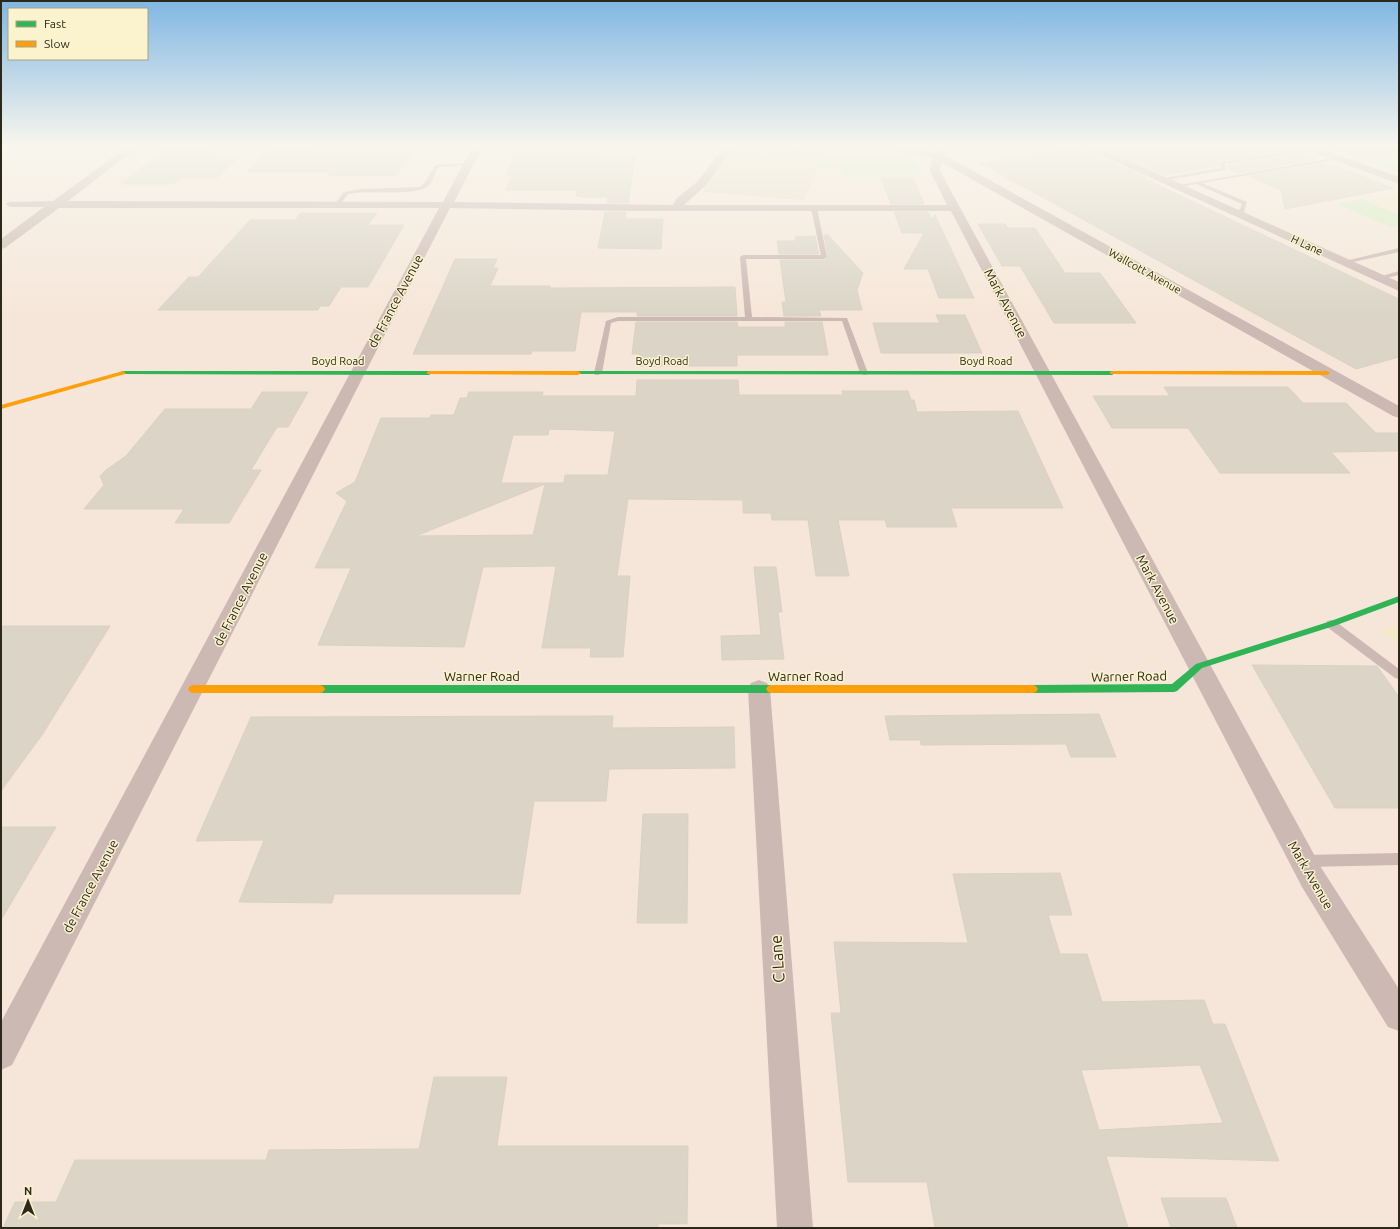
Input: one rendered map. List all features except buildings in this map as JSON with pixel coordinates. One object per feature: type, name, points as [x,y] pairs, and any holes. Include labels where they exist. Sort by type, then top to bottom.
[{"type":"street","points":[[1,245],[59,201]]},
{"type":"street","name":"de France Avenue","points":[[1,1054],[357,373],[449,201]]},
{"type":"street","points":[[677,208],[680,201]]},
{"type":"street","name":"Mark Avenue","points":[[951,201],[1303,862],[1360,957],[1399,1016]]},
{"type":"street","name":"Wallcott Avenue","points":[[1019,201],[1399,413]]},
{"type":"street","name":"H Lane","points":[[1216,201],[1240,215],[1399,288]]},
{"type":"street","points":[[7,205],[447,205],[677,208],[955,208]]},
{"type":"street","name":"Boyd Road","points":[[1,407],[119,373],[1327,373]]},
{"type":"street","name":"Warner Road","points":[[193,689],[1174,688],[1199,666],[1331,624],[1399,599]]},
{"type":"street","name":"C Lane","points":[[759,689],[795,1228]]},
{"type":"lane","points":[[337,205],[340,201]]},
{"type":"lane","points":[[1240,215],[1245,203],[1241,201]]},
{"type":"lane","points":[[749,319],[743,257],[824,257],[814,208]]},
{"type":"lane","points":[[1344,262],[1399,250]]},
{"type":"lane","points":[[1378,278],[1399,273]]},
{"type":"lane","points":[[598,373],[608,322],[618,319],[845,319],[864,373]]},
{"type":"lane","points":[[1331,624],[1399,675]]},
{"type":"lane","points":[[1303,862],[1399,859]]},
{"type":"shaded area","points":[[1,201],[1399,201],[1399,624],[1380,632],[1399,646],[1399,1228],[1,1228]]},
{"type":"shaded area","points":[[1399,624],[1399,646],[1380,631]]},
{"type":"green space","points":[[1350,201],[1367,201],[1399,215],[1399,225],[1390,227],[1337,204]]},
{"type":"sand","points":[[1371,201],[1399,201],[1399,212]]},
{"type":"traffic: fast","points":[[123,373],[429,373]]},
{"type":"traffic: fast","points":[[578,373],[1112,373]]},
{"type":"traffic: fast","points":[[1033,689],[1174,688],[1199,666],[1331,624],[1399,599]]},
{"type":"traffic: fast","points":[[320,689],[771,689]]},
{"type":"traffic: slow","points":[[1,407],[123,373]]},
{"type":"traffic: slow","points":[[429,373],[578,373]]},
{"type":"traffic: slow","points":[[1112,373],[1327,373]]},
{"type":"traffic: slow","points":[[193,689],[320,689]]},
{"type":"traffic: slow","points":[[771,689],[1033,689]]}]
